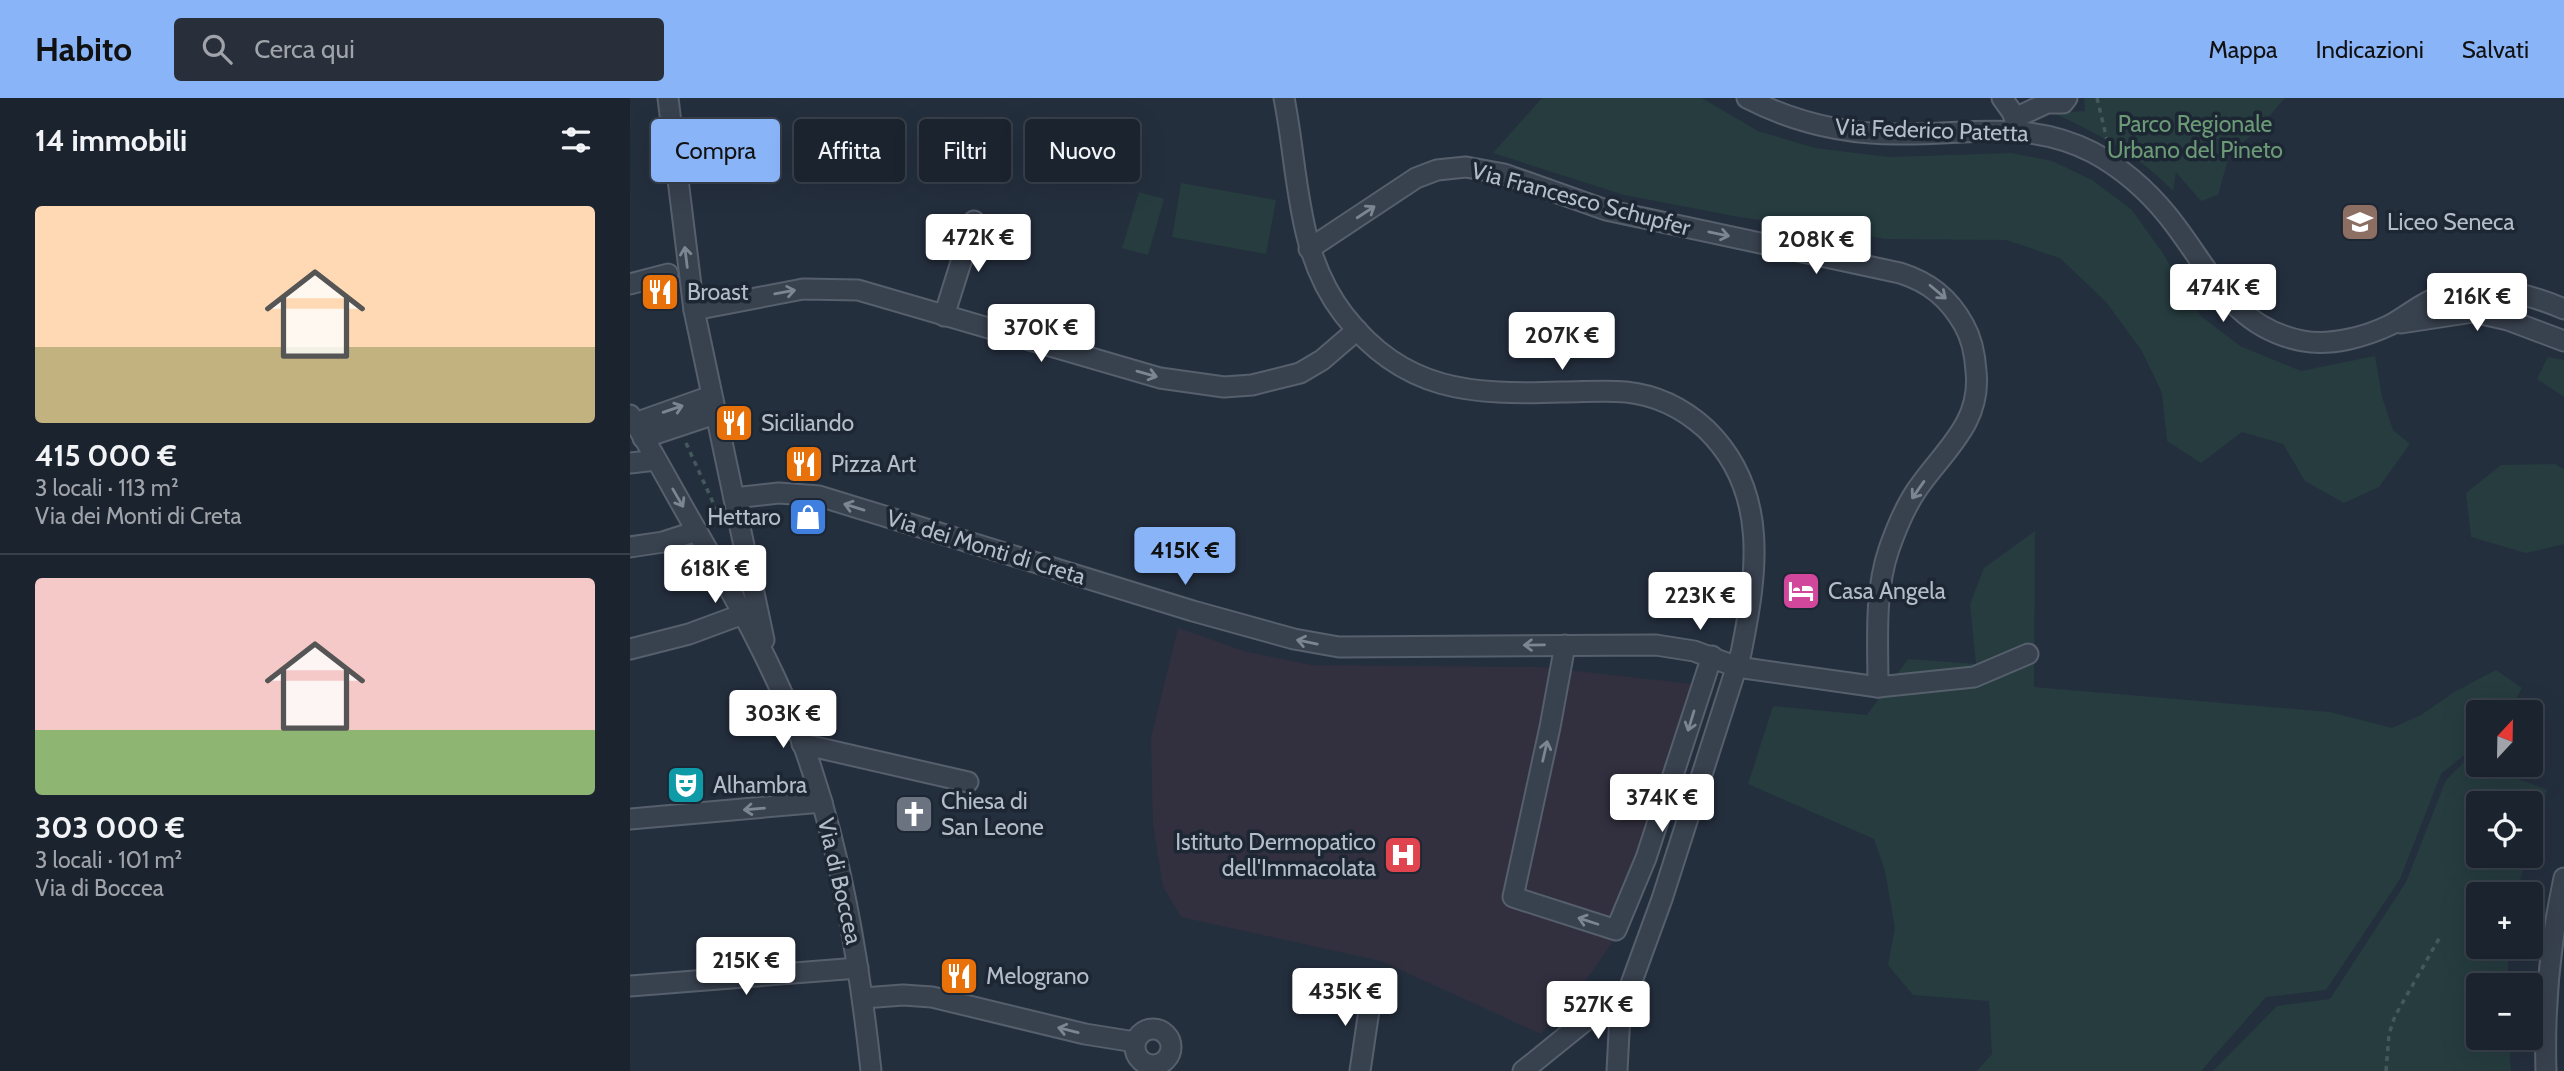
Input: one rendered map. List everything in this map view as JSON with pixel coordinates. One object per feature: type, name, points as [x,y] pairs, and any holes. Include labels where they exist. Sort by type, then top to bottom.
[{"type":"street","points":[[668,98],[694,310],[768,659]]},
{"type":"street","points":[[1284,98],[1298,197],[1309,249],[1328,291],[1357,330],[1394,362],[1420,377],[1479,392],[1635,393],[1677,408],[1703,427],[1735,465],[1747,490],[1751,506],[1751,577],[1748,614],[1737,667],[1667,886],[1620,1014],[1617,1071]]},
{"type":"street","name":"Via Federico Patetta","points":[[1748,98],[1785,116],[1840,130],[1906,134],[2017,124],[2067,141],[2115,166],[2139,184],[2168,216],[2232,304],[2265,328],[2290,338],[2315,342],[2346,339],[2390,325]]},
{"type":"street","points":[[2002,98],[2017,124],[2047,103],[2063,103],[2067,98]]},
{"type":"street","name":"Via Francesco Schupfer","points":[[1309,249],[1423,175],[1447,168],[1466,167],[1504,174],[1606,209],[1900,273],[1932,287],[1955,310],[1967,330],[1975,358],[1975,405],[1964,430],[1914,494],[1888,552],[1878,605],[1878,687]]},
{"type":"street","points":[[944,316],[974,221]]},
{"type":"street","points":[[630,284],[668,274]]},
{"type":"street","points":[[694,310],[796,290],[831,288],[866,292],[1160,378],[1224,387],[1263,383],[1300,373],[1322,360],[1357,330]]},
{"type":"street","points":[[2390,325],[2438,297],[2464,290],[2505,292],[2564,309]]},
{"type":"street","points":[[2390,325],[2473,313],[2519,323],[2564,341]]},
{"type":"street","points":[[636,425],[713,405]]},
{"type":"street","points":[[636,425],[678,426],[713,405]]},
{"type":"street","points":[[636,425],[768,659]]},
{"type":"street","points":[[630,463],[656,460]]},
{"type":"street","name":"Via dei Monti di Creta","points":[[734,498],[788,492],[819,496],[1194,611],[1322,645],[1350,648],[1651,645],[1712,656],[1737,667]]},
{"type":"street","points":[[630,547],[697,531]]},
{"type":"street","points":[[630,649],[690,634],[743,614]]},
{"type":"street","points":[[1565,645],[1513,897],[1616,930],[1646,858],[1712,656]]},
{"type":"street","points":[[1737,667],[1878,687],[1973,677],[2028,654]]},
{"type":"street","name":"Via di Boccea","points":[[768,659],[822,802],[858,968],[871,1071]]},
{"type":"street","points":[[802,744],[968,782]]},
{"type":"street","points":[[630,819],[822,802]]},
{"type":"street","points":[[2546,1071],[2549,977],[2564,878]]},
{"type":"street","points":[[630,986],[858,968]]},
{"type":"street","points":[[1360,1071],[1372,990]]},
{"type":"street","points":[[863,998],[903,995],[932,997],[1085,1034],[1135,1042]]},
{"type":"street","points":[[1523,1071],[1591,1016],[1620,1014]]},
{"type":"street","points":[[1151,1028],[1165,1033],[1171,1048],[1164,1061],[1148,1068],[1135,1053],[1135,1042],[1143,1031],[1151,1028]]},
{"type":"path","points":[[2098,98],[2115,166]]},
{"type":"path","points":[[678,426],[717,512]]},
{"type":"path","points":[[2386,1071],[2389,1034],[2395,1016],[2441,935]]},
{"type":"shaded area","name":"Istituto Dermopatico dell'Immacolata","points":[[1178,628],[1247,652],[1311,665],[1540,667],[1710,686],[1622,928],[1591,973],[1541,1034],[1381,961],[1181,917],[1163,886],[1153,824],[1151,738]]},
{"type":"green space","points":[[1542,98],[1702,98],[1758,131],[1815,148],[1889,157],[2011,153],[2052,161],[2092,180],[2132,210],[2162,252],[2201,316],[2240,346],[2301,371],[2375,356],[2382,397],[2393,430],[2410,444],[2379,487],[2344,503],[2305,481],[2283,444],[2242,432],[2201,463],[2167,441],[2162,393],[2142,351],[2106,302],[2060,258],[2006,240],[1886,239],[1739,217],[1624,195],[1493,153]]},
{"type":"green space","name":"Parco Regionale Urbano del Pineto","points":[[2084,98],[2285,98],[2258,129],[2229,156],[2218,195],[2201,201],[2176,172],[2173,191],[2146,166],[2117,146],[2053,113],[2085,111]]},
{"type":"green space","points":[[1181,183],[1276,200],[1266,254],[1172,237]]},
{"type":"green space","points":[[1139,192],[1164,199],[1148,255],[1122,248]]},
{"type":"green space","points":[[2548,357],[2564,360],[2564,397],[2537,379]]},
{"type":"green space","points":[[2555,464],[2564,469],[2564,544],[2526,553],[2471,537],[2466,493],[2501,465]]},
{"type":"green space","points":[[2035,531],[2034,687],[2330,712],[2392,728],[2421,715],[2456,691],[2496,670],[2522,688],[2516,700],[2466,700],[2466,754],[2441,774],[2400,879],[2326,990],[2266,997],[2201,1071],[1977,1071],[1992,1054],[1989,1001],[1913,995],[1888,965],[1895,928],[1885,871],[1874,839],[1748,784],[1773,706],[1867,715],[1908,659],[1976,664],[1970,604],[1984,568]]},
{"type":"green space","points":[[2466,760],[2466,777],[2513,777],[2547,790],[2543,803],[2543,791],[2466,791],[2466,868],[2523,868],[2520,882],[2466,882],[2466,959],[2508,959],[2508,973],[2466,973],[2466,1050],[2510,1050],[2511,1071],[2213,1071],[2277,1006],[2330,999],[2406,882],[2446,780]]},
{"type":"place","name":"Liceo Seneca","points":[[2360,222]]},
{"type":"place","name":"Broast","points":[[660,292]]},
{"type":"place","name":"Siciliando","points":[[734,423]]},
{"type":"place","name":"Pizza Art","points":[[804,464]]},
{"type":"place","name":"Hettaro","points":[[808,517]]},
{"type":"place","name":"Casa Angela","points":[[1801,591]]},
{"type":"place","name":"Alhambra","points":[[686,785]]},
{"type":"place","name":"Chiesa di San Leone","points":[[914,814]]},
{"type":"place","name":"Istituto Dermopatico dell'Immacolata","points":[[1403,855]]},
{"type":"place","name":"Melograno","points":[[959,976]]}]
